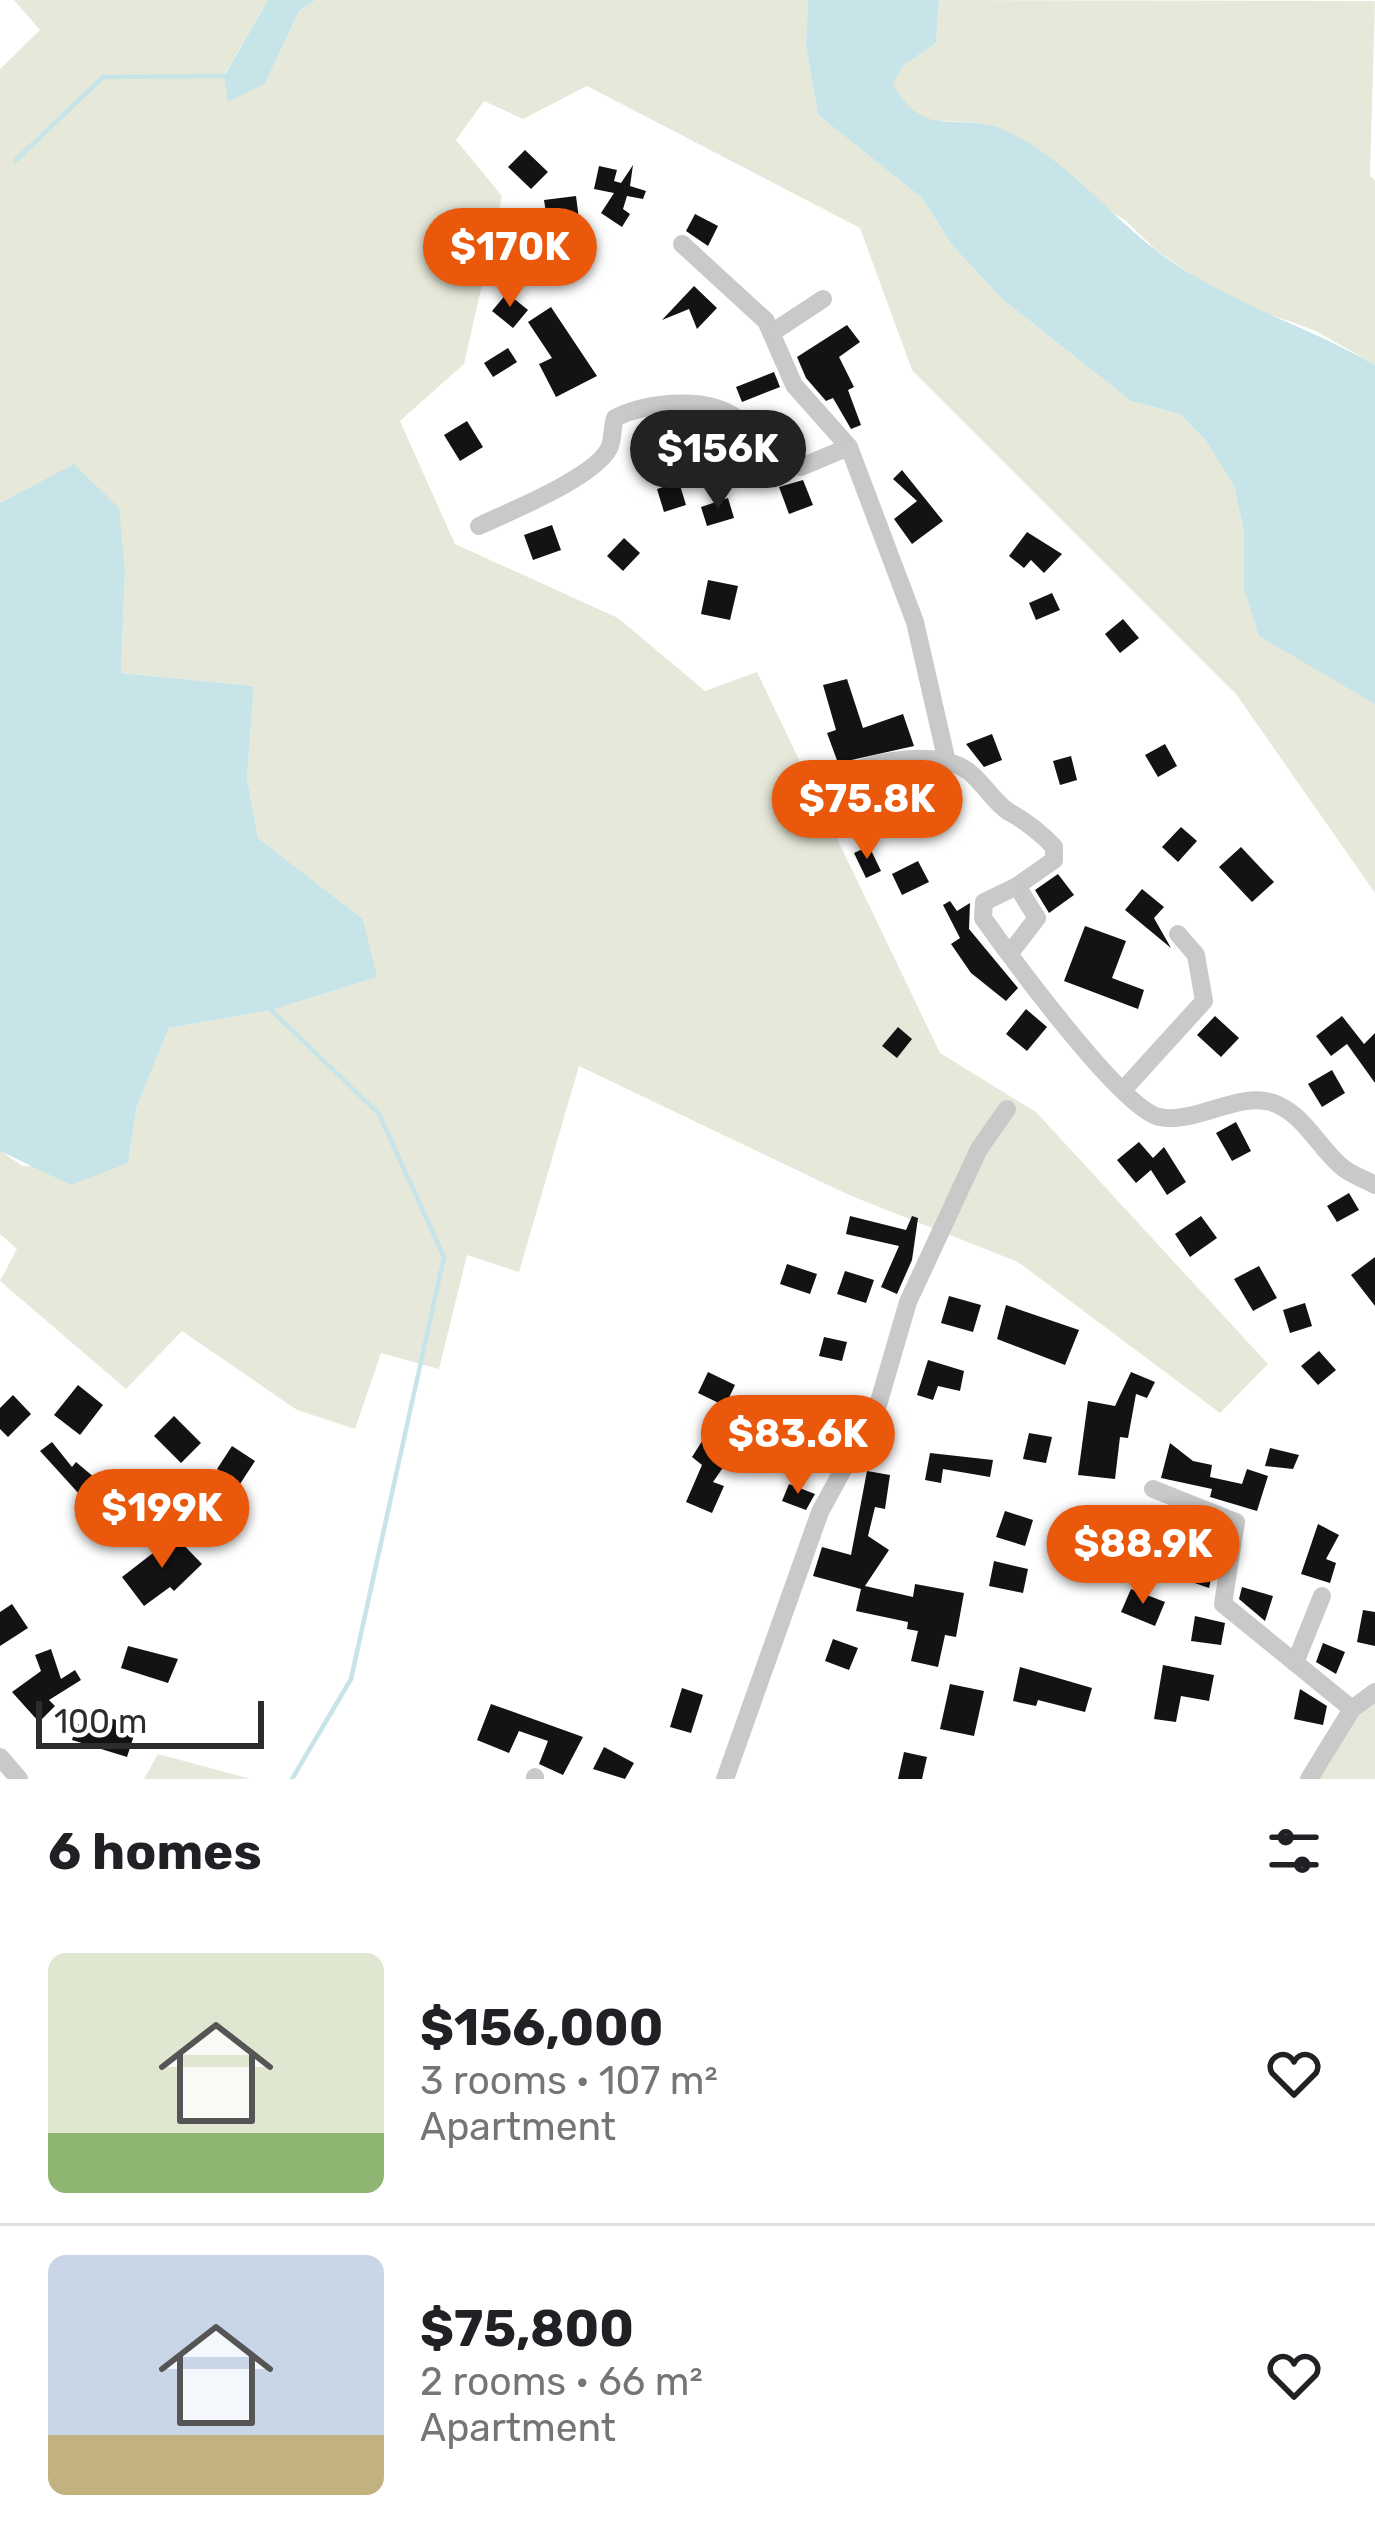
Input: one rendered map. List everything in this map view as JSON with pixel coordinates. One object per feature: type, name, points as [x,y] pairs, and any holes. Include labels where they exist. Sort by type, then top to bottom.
[{"type":"street","points":[[682,244],[738,292],[772,332],[794,386],[849,447],[915,622],[947,762]]},
{"type":"street","points":[[772,332],[823,299]]},
{"type":"street","points":[[479,526],[599,460],[611,445],[615,418],[628,411],[697,404],[737,418],[767,458],[801,467],[849,447]]},
{"type":"street","points":[[847,773],[878,761],[947,762],[967,771],[1054,847],[1054,860],[1044,871],[984,902],[982,910],[1053,1004],[1070,1036],[1161,1118],[1269,1101],[1289,1110],[1343,1168],[1375,1184]]},
{"type":"street","points":[[1010,953],[1036,918],[1017,886]]},
{"type":"street","points":[[1124,1089],[1204,1001],[1196,956],[1178,934]]},
{"type":"street","points":[[725,1779],[820,1512],[878,1405],[908,1302],[979,1149],[1007,1109]]},
{"type":"street","points":[[1153,1489],[1236,1522],[1222,1604],[1352,1709]]},
{"type":"street","points":[[1295,1664],[1322,1596]]},
{"type":"street","points":[[1310,1779],[1352,1709],[1375,1692]]},
{"type":"street","points":[[0,1757],[19,1779]]},
{"type":"shaded area","points":[[14,0],[268,0],[224,75],[265,84],[299,11],[316,0],[808,0],[806,46],[818,115],[922,198],[952,245],[1002,299],[1131,401],[1180,414],[1206,441],[1234,486],[1244,532],[1244,589],[1333,675],[1375,704],[1375,893],[1236,694],[912,370],[860,228],[587,86],[523,119],[484,101],[456,140],[502,196],[464,364],[400,421],[455,544],[618,618],[705,691],[757,672],[940,1053],[1036,1112],[1268,1364],[1220,1413],[1018,1262],[849,1195],[579,1066],[519,1272],[467,1255],[439,1369],[381,1353],[355,1429],[297,1410],[182,1331],[126,1389],[0,1281],[17,1249],[0,1234],[0,1151],[23,1166],[128,1163],[137,1106],[169,1028],[272,1010],[376,977],[363,919],[258,838],[247,778],[254,686],[121,673],[125,572],[74,465],[0,503],[0,69],[40,30]]},
{"type":"shaded area","points":[[939,0],[1375,1],[1370,175],[1375,181],[1375,365],[1316,331],[1228,299],[1157,251],[1126,221],[974,122],[928,121],[909,112],[892,83],[903,66],[936,43]]},
{"type":"shaded area","points":[[1375,1692],[1375,1779],[1309,1779]]},
{"type":"shaded area","points":[[158,1754],[251,1779],[144,1779]]},
{"type":"water","points":[[268,0],[316,0],[299,11],[265,84],[228,102],[224,76]]},
{"type":"water","points":[[808,0],[939,0],[936,43],[903,66],[893,83],[918,113],[1011,133],[1052,159],[1143,240],[1188,272],[1375,365],[1375,704],[1259,636],[1244,589],[1244,532],[1234,486],[1206,441],[1180,414],[1131,401],[1002,299],[952,245],[922,198],[818,115],[806,46]]},
{"type":"water","points":[[74,464],[119,508],[125,572],[121,673],[254,686],[247,778],[258,838],[363,919],[377,977],[272,1010],[169,1028],[137,1106],[128,1163],[71,1185],[0,1151],[0,503]]},
{"type":"building","points":[[525,150],[548,172],[531,189],[508,167]]},
{"type":"building","points":[[633,165],[630,186],[646,191],[643,199],[627,196],[623,209],[630,214],[622,227],[601,213],[614,193],[594,189],[599,166],[617,170],[614,181],[621,183]]},
{"type":"building","points":[[576,196],[580,227],[566,229],[576,265],[555,271],[544,200]]},
{"type":"building","points":[[695,214],[718,226],[708,246],[686,231]]},
{"type":"building","points":[[694,286],[717,308],[697,329],[689,309],[662,320]]},
{"type":"building","points":[[507,293],[528,310],[513,328],[492,311]]},
{"type":"building","points":[[551,307],[597,376],[556,397],[539,364],[552,358],[528,322]]},
{"type":"building","points":[[847,325],[860,342],[839,357],[854,387],[848,390],[861,425],[851,429],[833,398],[826,401],[806,378],[797,357]]},
{"type":"building","points":[[508,348],[517,362],[493,377],[484,363]]},
{"type":"building","points":[[774,372],[780,387],[742,402],[736,387]]},
{"type":"building","points":[[709,420],[716,448],[650,463],[644,439]]},
{"type":"building","points":[[467,421],[483,447],[460,461],[444,435]]},
{"type":"building","points":[[902,470],[943,521],[912,544],[894,519],[917,501],[893,479]]},
{"type":"building","points":[[803,480],[813,505],[789,514],[779,487]]},
{"type":"building","points":[[679,482],[686,505],[664,512],[657,489]]},
{"type":"building","points":[[728,498],[734,518],[707,526],[701,507]]},
{"type":"building","points":[[552,525],[561,550],[533,560],[524,535]]},
{"type":"building","points":[[1027,532],[1062,554],[1044,573],[1031,560],[1024,568],[1009,556]]},
{"type":"building","points":[[624,538],[640,553],[623,571],[607,556]]},
{"type":"building","points":[[708,580],[738,586],[730,620],[701,614]]},
{"type":"building","points":[[1052,593],[1060,610],[1036,620],[1029,603]]},
{"type":"building","points":[[1123,619],[1139,638],[1120,653],[1105,634]]},
{"type":"building","points":[[847,679],[863,728],[903,714],[914,746],[838,763],[827,733],[836,730],[823,685]]},
{"type":"building","points":[[992,734],[1002,760],[984,767],[966,744]]},
{"type":"building","points":[[1165,744],[1177,766],[1158,777],[1145,755]]},
{"type":"building","points":[[1071,756],[1077,780],[1060,785],[1053,761]]},
{"type":"building","points":[[873,779],[886,812],[891,810],[894,819],[939,799],[949,821],[922,833],[918,824],[871,841],[862,816],[855,818],[843,786]]},
{"type":"building","points":[[1181,827],[1197,841],[1178,862],[1162,847]]},
{"type":"building","points":[[869,846],[881,871],[866,878],[854,853]]},
{"type":"building","points":[[1241,847],[1274,882],[1252,902],[1219,867]]},
{"type":"building","points":[[918,861],[929,882],[902,895],[892,874]]},
{"type":"building","points":[[1058,874],[1074,895],[1049,913],[1035,890]]},
{"type":"building","points":[[1142,889],[1164,907],[1154,918],[1171,948],[1125,910]]},
{"type":"building","points":[[950,901],[957,911],[970,903],[969,929],[1018,988],[1006,1001],[971,973],[951,944],[960,938],[943,905]]},
{"type":"building","points":[[1085,926],[1126,941],[1112,978],[1144,990],[1138,1009],[1064,981]]},
{"type":"building","points":[[1026,1009],[1047,1027],[1027,1051],[1006,1034]]},
{"type":"building","points":[[1215,1016],[1239,1038],[1221,1057],[1197,1035]]},
{"type":"building","points":[[1342,1016],[1364,1044],[1375,1033],[1375,1083],[1347,1044],[1331,1056],[1316,1036]]},
{"type":"building","points":[[898,1027],[912,1039],[897,1058],[882,1046]]},
{"type":"building","points":[[1332,1070],[1345,1093],[1322,1107],[1308,1084]]},
{"type":"building","points":[[1236,1122],[1251,1151],[1232,1161],[1216,1133]]},
{"type":"building","points":[[1139,1142],[1153,1158],[1164,1147],[1186,1182],[1167,1195],[1151,1170],[1136,1183],[1117,1160]]},
{"type":"building","points":[[1349,1193],[1359,1210],[1337,1222],[1327,1206]]},
{"type":"building","points":[[850,1216],[906,1230],[912,1216],[918,1218],[912,1260],[897,1294],[881,1287],[899,1246],[846,1234]]},
{"type":"building","points":[[1201,1216],[1217,1238],[1190,1257],[1175,1234]]},
{"type":"building","points":[[1375,1257],[1375,1306],[1351,1275]]},
{"type":"building","points":[[787,1264],[817,1274],[810,1294],[780,1284]]},
{"type":"building","points":[[1259,1266],[1277,1298],[1253,1311],[1234,1279]]},
{"type":"building","points":[[845,1271],[874,1280],[866,1303],[837,1294]]},
{"type":"building","points":[[949,1296],[981,1305],[973,1332],[941,1323]]},
{"type":"building","points":[[1305,1303],[1312,1326],[1290,1333],[1283,1310]]},
{"type":"building","points":[[1006,1305],[1079,1330],[1065,1365],[997,1339]]},
{"type":"building","points":[[824,1337],[847,1342],[842,1361],[819,1356]]},
{"type":"building","points":[[1319,1351],[1336,1370],[1318,1385],[1301,1366]]},
{"type":"building","points":[[928,1360],[964,1371],[960,1391],[938,1386],[933,1400],[917,1395]]},
{"type":"building","points":[[708,1372],[735,1385],[725,1406],[698,1393]]},
{"type":"building","points":[[1131,1372],[1155,1382],[1147,1398],[1136,1394],[1128,1438],[1120,1437],[1115,1479],[1078,1475],[1088,1401],[1115,1406]]},
{"type":"building","points":[[78,1385],[103,1405],[80,1435],[54,1415]]},
{"type":"building","points":[[13,1395],[31,1414],[8,1437],[0,1429],[0,1408]]},
{"type":"building","points":[[174,1416],[201,1443],[181,1463],[154,1436]]},
{"type":"building","points":[[803,1416],[829,1423],[822,1450],[796,1443]]},
{"type":"building","points":[[1029,1433],[1052,1437],[1046,1463],[1023,1459]]},
{"type":"building","points":[[704,1438],[731,1456],[713,1482],[724,1486],[712,1513],[686,1502],[702,1465],[692,1457]]},
{"type":"building","points":[[52,1442],[72,1467],[76,1462],[95,1478],[80,1495],[40,1451]]},
{"type":"building","points":[[1170,1443],[1193,1461],[1212,1465],[1210,1477],[1242,1484],[1247,1469],[1268,1476],[1257,1511],[1210,1497],[1212,1489],[1161,1478]]},
{"type":"building","points":[[232,1446],[255,1461],[240,1484],[217,1469]]},
{"type":"building","points":[[1270,1448],[1299,1455],[1293,1469],[1265,1466]]},
{"type":"building","points":[[930,1453],[993,1460],[990,1477],[943,1469],[941,1483],[925,1480]]},
{"type":"building","points":[[867,1471],[890,1475],[885,1509],[875,1507],[868,1536],[889,1550],[865,1586],[913,1597],[915,1584],[964,1593],[956,1637],[945,1635],[938,1667],[911,1661],[918,1631],[907,1629],[908,1622],[856,1611],[861,1589],[813,1576],[822,1547],[851,1555]]},
{"type":"building","points":[[789,1484],[815,1494],[806,1510],[782,1501]]},
{"type":"building","points":[[1005,1511],[1033,1520],[1025,1546],[996,1537]]},
{"type":"building","points":[[1060,1524],[1081,1532],[1072,1557],[1051,1549]]},
{"type":"building","points":[[1318,1524],[1339,1535],[1326,1559],[1336,1563],[1330,1583],[1301,1574]]},
{"type":"building","points":[[1203,1527],[1221,1533],[1209,1588],[1186,1580]]},
{"type":"building","points":[[175,1536],[202,1564],[174,1591],[170,1587],[144,1606],[122,1577]]},
{"type":"building","points":[[994,1561],[1028,1569],[1023,1593],[989,1586]]},
{"type":"building","points":[[1242,1587],[1273,1596],[1265,1621],[1239,1599]]},
{"type":"building","points":[[1131,1589],[1165,1602],[1155,1626],[1121,1612]]},
{"type":"building","points":[[12,1604],[28,1628],[0,1646],[0,1612]]},
{"type":"building","points":[[1363,1610],[1375,1612],[1375,1646],[1357,1642]]},
{"type":"building","points":[[1195,1616],[1225,1623],[1221,1645],[1191,1641]]},
{"type":"building","points":[[833,1639],[858,1648],[849,1670],[825,1661]]},
{"type":"building","points":[[1323,1643],[1345,1652],[1336,1674],[1316,1662]]},
{"type":"building","points":[[128,1646],[178,1659],[168,1683],[121,1668]]},
{"type":"building","points":[[51,1649],[61,1679],[75,1670],[81,1680],[49,1700],[55,1706],[39,1722],[12,1692],[41,1671],[35,1655]]},
{"type":"building","points":[[1163,1665],[1214,1675],[1209,1701],[1181,1696],[1176,1722],[1154,1719]]},
{"type":"building","points":[[1020,1667],[1092,1688],[1085,1712],[1038,1700],[1036,1706],[1013,1701]]},
{"type":"building","points":[[950,1684],[984,1691],[974,1736],[940,1729]]},
{"type":"building","points":[[682,1688],[703,1695],[691,1733],[670,1727]]},
{"type":"building","points":[[1300,1689],[1327,1706],[1323,1725],[1294,1719]]},
{"type":"building","points":[[491,1704],[583,1737],[563,1775],[539,1764],[548,1741],[519,1731],[509,1753],[477,1740]]},
{"type":"building","points":[[106,1717],[137,1726],[127,1757],[72,1740],[77,1724],[102,1731]]},
{"type":"building","points":[[604,1747],[634,1763],[625,1779],[593,1769]]},
{"type":"building","points":[[904,1752],[927,1757],[922,1779],[898,1779]]},
{"type":"waterway","points":[[15,161],[103,77],[227,76]]},
{"type":"waterway","points":[[269,1008],[379,1114],[444,1257],[351,1679],[292,1779]]}]
